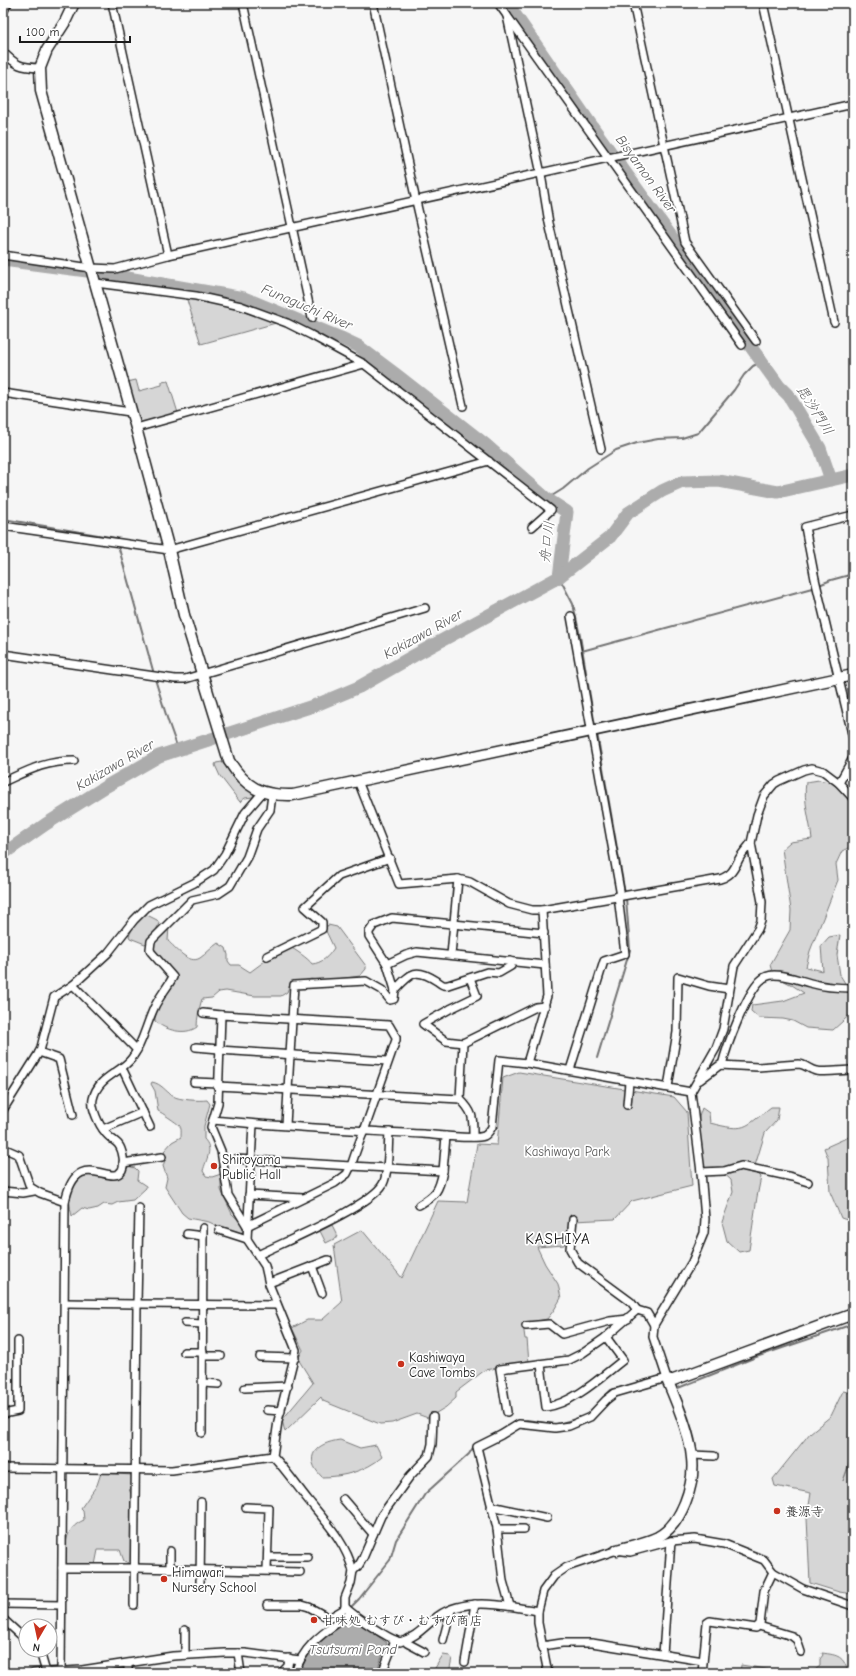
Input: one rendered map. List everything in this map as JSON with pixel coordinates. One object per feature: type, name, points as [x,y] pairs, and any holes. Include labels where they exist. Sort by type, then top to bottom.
[{"type":"street","points":[[3,12],[8,3]]},
{"type":"street","points":[[74,3],[65,22],[46,50],[40,68],[41,91],[96,283],[130,412],[136,428],[169,550],[184,615],[201,673],[217,719],[229,761],[236,772],[244,780],[268,794],[292,795],[853,675]]},
{"type":"street","points":[[112,3],[168,255]]},
{"type":"street","points":[[243,3],[312,318]]},
{"type":"street","points":[[373,3],[463,406]]},
{"type":"street","points":[[498,3],[742,345]]},
{"type":"street","points":[[633,3],[685,242],[756,341]]},
{"type":"street","points":[[763,3],[834,322]]},
{"type":"street","points":[[507,16],[541,174],[549,223],[601,449]]},
{"type":"street","points":[[3,52],[21,67],[40,68]]},
{"type":"street","points":[[3,255],[91,268],[115,269],[168,255],[292,229],[853,104]]},
{"type":"street","points":[[96,283],[196,296],[241,306],[287,323],[325,342],[364,364],[551,510],[532,527]]},
{"type":"street","points":[[136,428],[364,364]]},
{"type":"street","points":[[3,393],[130,412]]},
{"type":"street","points":[[3,526],[169,550],[489,461]]},
{"type":"street","points":[[853,515],[805,527],[815,579],[853,738]]},
{"type":"street","points":[[3,654],[175,679],[185,678],[424,608]]},
{"type":"street","points":[[570,1070],[604,961],[625,954],[620,896],[571,616]]},
{"type":"street","points":[[839,783],[853,758]]},
{"type":"street","points":[[3,782],[40,765],[57,761],[74,761]]},
{"type":"street","points":[[548,1673],[542,1646],[538,1611],[543,1591],[554,1576],[568,1567],[658,1536],[671,1526],[681,1512],[691,1483],[692,1455],[676,1400],[653,1337],[654,1325],[692,1262],[704,1233],[705,1219],[701,1172],[691,1092],[720,1038],[723,1029],[734,966],[758,929],[763,912],[752,843],[760,803],[768,790],[774,784],[804,770],[812,768],[823,770],[839,783],[853,798]]},
{"type":"street","points":[[358,781],[390,858],[399,884],[458,879],[470,882],[509,904],[532,910],[542,910],[702,883],[727,877],[734,870],[739,859],[752,843]]},
{"type":"street","points":[[3,1110],[39,1052],[54,997],[74,985],[108,953],[134,920],[149,905],[208,876],[225,854],[245,813],[268,794]]},
{"type":"street","points":[[61,1672],[64,1469],[65,1202],[69,1186],[81,1172],[94,1170],[110,1176],[115,1176],[122,1171],[123,1163],[120,1147],[102,1129],[94,1110],[93,1099],[102,1081],[122,1068],[137,1050],[153,1010],[173,977],[151,952],[151,941],[192,900],[218,894],[230,886],[247,857],[257,829],[270,810],[268,794]]},
{"type":"street","points":[[267,956],[322,929],[322,922],[305,907],[339,876],[390,858]]},
{"type":"street","points":[[451,955],[458,879]]},
{"type":"street","points":[[527,1063],[548,992],[542,910]]},
{"type":"street","points":[[286,1126],[294,985],[366,981],[382,990],[388,998],[392,1000],[395,997],[387,964],[369,936],[370,929],[374,925],[385,920],[399,918],[544,932]]},
{"type":"street","points":[[387,964],[411,953],[451,955],[545,965]]},
{"type":"street","points":[[394,990],[406,978],[422,972],[445,986],[487,972],[499,973],[511,966],[510,961]]},
{"type":"street","points":[[722,1065],[737,1023],[748,1000],[763,978],[773,974],[827,987],[853,988]]},
{"type":"street","points":[[668,1087],[677,1032],[678,977],[709,986],[729,989]]},
{"type":"street","points":[[470,978],[477,996],[423,1024],[446,1041],[463,1043],[528,1011],[540,1006],[545,1006]]},
{"type":"street","points":[[74,985],[137,1050]]},
{"type":"street","points":[[203,1013],[389,1025],[396,1037],[348,1174],[335,1183],[247,1226]]},
{"type":"street","points":[[221,1015],[218,1103],[211,1127],[221,1150],[228,1195],[247,1226]]},
{"type":"street","points":[[460,1100],[463,1043]]},
{"type":"street","points":[[196,1047],[219,1050],[387,1061]]},
{"type":"street","points":[[39,1052],[59,1059],[73,1115]]},
{"type":"street","points":[[212,1120],[446,1136],[484,1136],[492,1127],[499,1060],[570,1070],[629,1082],[668,1087],[691,1092]]},
{"type":"street","points":[[698,1081],[722,1065],[758,1067],[802,1064],[807,1068],[817,1071],[853,1070]]},
{"type":"street","points":[[122,1068],[150,1128]]},
{"type":"street","points":[[194,1082],[288,1091],[460,1100],[472,1112],[473,1137]]},
{"type":"street","points":[[627,1105],[629,1082]]},
{"type":"street","points":[[102,1129],[143,1112]]},
{"type":"street","points":[[253,1124],[247,1239],[265,1266],[269,1283],[296,1350],[274,1441],[273,1456],[291,1476],[341,1542],[350,1559],[353,1571],[351,1583],[345,1598],[348,1610],[400,1642],[422,1631],[438,1616],[451,1610],[475,1604],[486,1603],[538,1611]]},
{"type":"street","points":[[258,1255],[349,1211],[377,1192],[385,1180],[389,1132]]},
{"type":"street","points":[[419,1205],[433,1196],[440,1187],[446,1136]]},
{"type":"street","points":[[3,1148],[19,1155],[28,1184],[34,1190],[65,1202]]},
{"type":"street","points":[[123,1163],[162,1157]]},
{"type":"street","points":[[236,1159],[386,1169],[443,1171]]},
{"type":"street","points":[[701,1172],[724,1171],[741,1166],[808,1182]]},
{"type":"street","points":[[3,1191],[23,1193],[34,1190]]},
{"type":"street","points":[[249,1195],[303,1198]]},
{"type":"street","points":[[134,1606],[139,1208]]},
{"type":"street","points":[[573,1220],[570,1249],[578,1262],[631,1302],[637,1310],[646,1313],[654,1325]]},
{"type":"street","points":[[202,1432],[204,1304],[203,1228]]},
{"type":"street","points":[[219,1230],[247,1239]]},
{"type":"street","points":[[187,1234],[203,1236]]},
{"type":"street","points":[[269,1283],[328,1260]]},
{"type":"street","points":[[312,1266],[322,1293]]},
{"type":"street","points":[[65,1303],[277,1304]]},
{"type":"street","points":[[507,1412],[500,1369],[568,1360],[583,1353],[606,1338],[637,1310]]},
{"type":"street","points":[[510,1606],[503,1581],[497,1529],[477,1446],[501,1435],[519,1424],[555,1428],[568,1426],[590,1417],[615,1393],[668,1380],[853,1314]]},
{"type":"street","points":[[526,1326],[549,1324],[562,1334],[610,1321],[628,1319]]},
{"type":"street","points":[[185,1323],[203,1324]]},
{"type":"street","points":[[542,1364],[546,1407],[557,1405],[572,1398],[623,1360],[606,1338]]},
{"type":"street","points":[[3,1414],[18,1411],[18,1341]]},
{"type":"street","points":[[184,1352],[221,1356]]},
{"type":"street","points":[[260,1357],[295,1358]]},
{"type":"street","points":[[202,1383],[219,1384]]},
{"type":"street","points":[[245,1388],[288,1386]]},
{"type":"street","points":[[267,1410],[281,1411]]},
{"type":"street","points":[[353,1571],[359,1565],[381,1516],[410,1476],[429,1456],[432,1444],[432,1417]]},
{"type":"street","points":[[692,1455],[714,1456]]},
{"type":"street","points":[[3,1468],[136,1470],[184,1469],[273,1456]]},
{"type":"street","points":[[343,1499],[373,1534]]},
{"type":"street","points":[[200,1585],[201,1502]]},
{"type":"street","points":[[246,1506],[268,1508],[267,1570]]},
{"type":"street","points":[[491,1508],[496,1507],[547,1518]]},
{"type":"street","points":[[497,1529],[524,1529]]},
{"type":"street","points":[[617,1550],[630,1552],[671,1541],[695,1539],[724,1544],[764,1560],[773,1572],[803,1589],[853,1606]]},
{"type":"street","points":[[663,1654],[671,1541]]},
{"type":"street","points":[[170,1551],[170,1568]]},
{"type":"street","points":[[268,1557],[308,1557]]},
{"type":"street","points":[[62,1568],[170,1568],[300,1572]]},
{"type":"street","points":[[758,1626],[760,1624],[764,1591],[773,1572]]},
{"type":"street","points":[[3,1604],[62,1605]]},
{"type":"street","points":[[267,1604],[302,1605],[309,1607],[329,1618],[348,1610]]},
{"type":"street","points":[[465,1662],[475,1604]]},
{"type":"street","points":[[295,1673],[300,1660],[312,1642],[348,1610]]},
{"type":"street","points":[[443,1640],[451,1610]]},
{"type":"street","points":[[3,1619],[18,1633]]},
{"type":"street","points":[[702,1673],[707,1622],[710,1621],[756,1628],[758,1626],[792,1636],[797,1640],[801,1652]]},
{"type":"street","points":[[185,1630],[185,1655]]},
{"type":"street","points":[[382,1673],[395,1640]]},
{"type":"street","points":[[406,1640],[407,1643],[424,1652]]},
{"type":"street","points":[[542,1646],[562,1643],[592,1643],[704,1661]]},
{"type":"street","points":[[32,1673],[61,1672],[185,1655],[238,1653],[300,1660]]},
{"type":"street","points":[[238,1653],[241,1673]]},
{"type":"street","points":[[42,1658],[46,1672]]},
{"type":"street","points":[[281,1673],[288,1666],[289,1658]]},
{"type":"street","points":[[128,1664],[128,1673]]},
{"type":"street","points":[[3,1672],[8,1673]]},
{"type":"green space","points":[[186,297],[231,308],[276,323],[201,344]]},
{"type":"green space","points":[[136,380],[139,391],[162,385],[162,382],[168,381],[178,413],[139,423],[127,382]]},
{"type":"green space","points":[[222,762],[234,778],[254,793],[253,797],[245,798],[240,802],[220,776],[215,765],[216,763]]},
{"type":"green space","points":[[819,780],[834,783],[853,803],[853,844],[842,851],[836,864],[838,880],[810,951],[806,967],[823,971],[821,946],[829,937],[840,935],[837,955],[840,975],[853,996],[853,1012],[833,1030],[806,1028],[793,1021],[783,1019],[759,1018],[751,1011],[752,1005],[783,1001],[804,993],[773,975],[770,965],[790,930],[791,910],[782,849],[790,842],[812,839],[805,789],[806,782]]},
{"type":"green space","points":[[145,914],[157,920],[159,923],[152,938],[145,944],[130,938],[129,936],[135,923]]},
{"type":"green space","points":[[328,925],[337,927],[366,966],[366,969],[360,976],[324,981],[311,979],[290,984],[287,992],[281,996],[255,996],[226,991],[219,992],[212,998],[202,999],[198,1013],[197,1027],[192,1030],[175,1031],[164,1027],[155,1021],[160,1002],[174,979],[152,949],[153,943],[169,926],[168,941],[187,958],[196,960],[218,943],[226,948],[228,961],[231,965],[239,965],[250,972],[269,958],[290,947],[305,957],[312,964],[322,961],[334,948],[325,929]]},
{"type":"green space","name":"Kashiwaya Park","points":[[519,1072],[674,1097],[687,1112],[692,1186],[632,1201],[615,1219],[574,1221],[564,1245],[537,1247],[545,1264],[558,1284],[561,1298],[547,1319],[523,1324],[525,1339],[527,1339],[529,1363],[485,1370],[456,1392],[456,1398],[446,1407],[428,1418],[417,1414],[392,1423],[380,1424],[323,1401],[321,1397],[285,1432],[282,1420],[313,1383],[298,1359],[303,1350],[292,1328],[307,1320],[322,1320],[342,1302],[334,1245],[362,1230],[402,1278],[438,1201],[467,1202],[477,1144],[497,1145],[503,1078]]},
{"type":"green space","points":[[152,1082],[158,1084],[176,1097],[189,1100],[207,1100],[210,1104],[204,1126],[204,1139],[209,1150],[203,1171],[206,1176],[212,1177],[221,1174],[221,1190],[232,1214],[243,1224],[244,1228],[241,1234],[209,1222],[188,1218],[182,1213],[165,1187],[167,1178],[163,1166],[166,1157],[164,1151],[172,1142],[181,1137],[181,1129],[178,1124],[158,1111],[155,1091],[151,1084]]},
{"type":"green space","points":[[771,1107],[779,1107],[777,1120],[765,1133],[754,1169],[761,1177],[749,1250],[739,1252],[727,1241],[722,1222],[733,1192],[731,1180],[721,1171],[705,1172],[698,1140],[699,1116],[702,1108],[709,1113],[710,1123],[738,1128],[749,1124]]},
{"type":"green space","points":[[853,1135],[853,1222],[841,1218],[830,1192],[828,1158],[824,1148]]},
{"type":"green space","points":[[128,1166],[135,1168],[138,1171],[137,1180],[146,1186],[146,1188],[133,1200],[118,1202],[112,1205],[104,1204],[98,1208],[89,1210],[82,1208],[72,1216],[70,1202],[71,1192],[85,1172],[105,1178],[114,1178],[120,1177]]},
{"type":"green space","points":[[332,1225],[338,1237],[326,1243],[320,1231]]},
{"type":"green space","points":[[843,1391],[853,1393],[853,1452],[843,1481],[853,1456],[853,1582],[851,1582],[853,1585],[853,1594],[839,1592],[810,1583],[807,1518],[811,1493],[775,1486],[773,1479],[810,1433],[831,1416]]},
{"type":"green space","points":[[340,1440],[360,1448],[376,1445],[382,1457],[369,1466],[354,1472],[338,1476],[322,1477],[316,1470],[313,1463],[314,1452],[324,1444]]},
{"type":"green space","points":[[101,1473],[132,1475],[132,1488],[129,1489],[134,1497],[133,1562],[129,1563],[124,1561],[120,1550],[98,1550],[95,1565],[64,1566],[69,1533],[72,1528],[84,1520],[83,1510],[81,1508],[97,1485]]},
{"type":"green space","points":[[822,1653],[840,1657],[848,1673],[811,1673],[820,1666],[820,1659],[823,1655]]},
{"type":"green space","points":[[443,1655],[450,1656],[452,1658],[449,1673],[432,1673]]},
{"type":"green space","points":[[741,1665],[791,1673],[740,1673]]},
{"type":"water","name":"Tsutsumi Pond","points":[[357,1621],[387,1643],[376,1673],[300,1673],[311,1646],[345,1624]]},
{"type":"waterway","name":"Bisyamon River","points":[[507,3],[594,129],[779,386],[789,396],[820,448],[831,480]]},
{"type":"waterway","name":"Funaguchi River","points":[[3,260],[87,271],[244,298],[358,346],[485,444],[547,499],[567,512],[559,577]]},
{"type":"waterway","points":[[547,499],[563,489],[588,468],[616,450],[637,443],[658,439],[682,438],[698,433],[734,390],[744,375],[753,366],[763,361]]},
{"type":"waterway","name":"Kakizawa River","points":[[3,854],[46,824],[105,787],[159,756],[316,705],[359,687],[559,577],[610,537],[628,513],[662,491],[673,486],[682,482],[719,481],[778,492],[853,475]]},
{"type":"waterway","points":[[3,519],[116,538],[154,674]]},
{"type":"waterway","points":[[582,651],[812,588],[831,580],[853,574]]},
{"type":"waterway","points":[[559,577],[573,604],[580,636],[595,726]]},
{"type":"waterway","points":[[155,679],[178,749]]},
{"type":"waterway","points":[[597,733],[625,894]]},
{"type":"waterway","points":[[597,1058],[630,950],[626,898]]},
{"type":"waterway","points":[[678,1388],[756,1357],[853,1324]]},
{"type":"waterway","points":[[656,1378],[660,1376]]},
{"type":"waterway","points":[[603,1398],[611,1390],[642,1382]]},
{"type":"waterway","points":[[558,1424],[582,1417]]},
{"type":"waterway","points":[[520,1421],[527,1420],[552,1424]]},
{"type":"waterway","points":[[492,1436],[507,1427]]},
{"type":"waterway","points":[[352,1606],[390,1560],[396,1540],[425,1494],[469,1454],[474,1446]]},
{"type":"place","name":"Shiroyama Public Hall","points":[[214,1166]]},
{"type":"place","name":"Kashiwaya Cave Tombs","points":[[401,1364]]},
{"type":"place","name":"養源寺","points":[[777,1511]]},
{"type":"place","name":"Himawari Nursery School","points":[[164,1579]]},
{"type":"place","name":"甘味処 むすび・むすび商店","points":[[314,1620]]},
{"type":"district","name":"KASHIYA","points":[[558,1239]]},
{"type":"water label","name":"毘沙門川","points":[[815,410]]},
{"type":"water label","name":"舟口川","points":[[547,542]]}]
